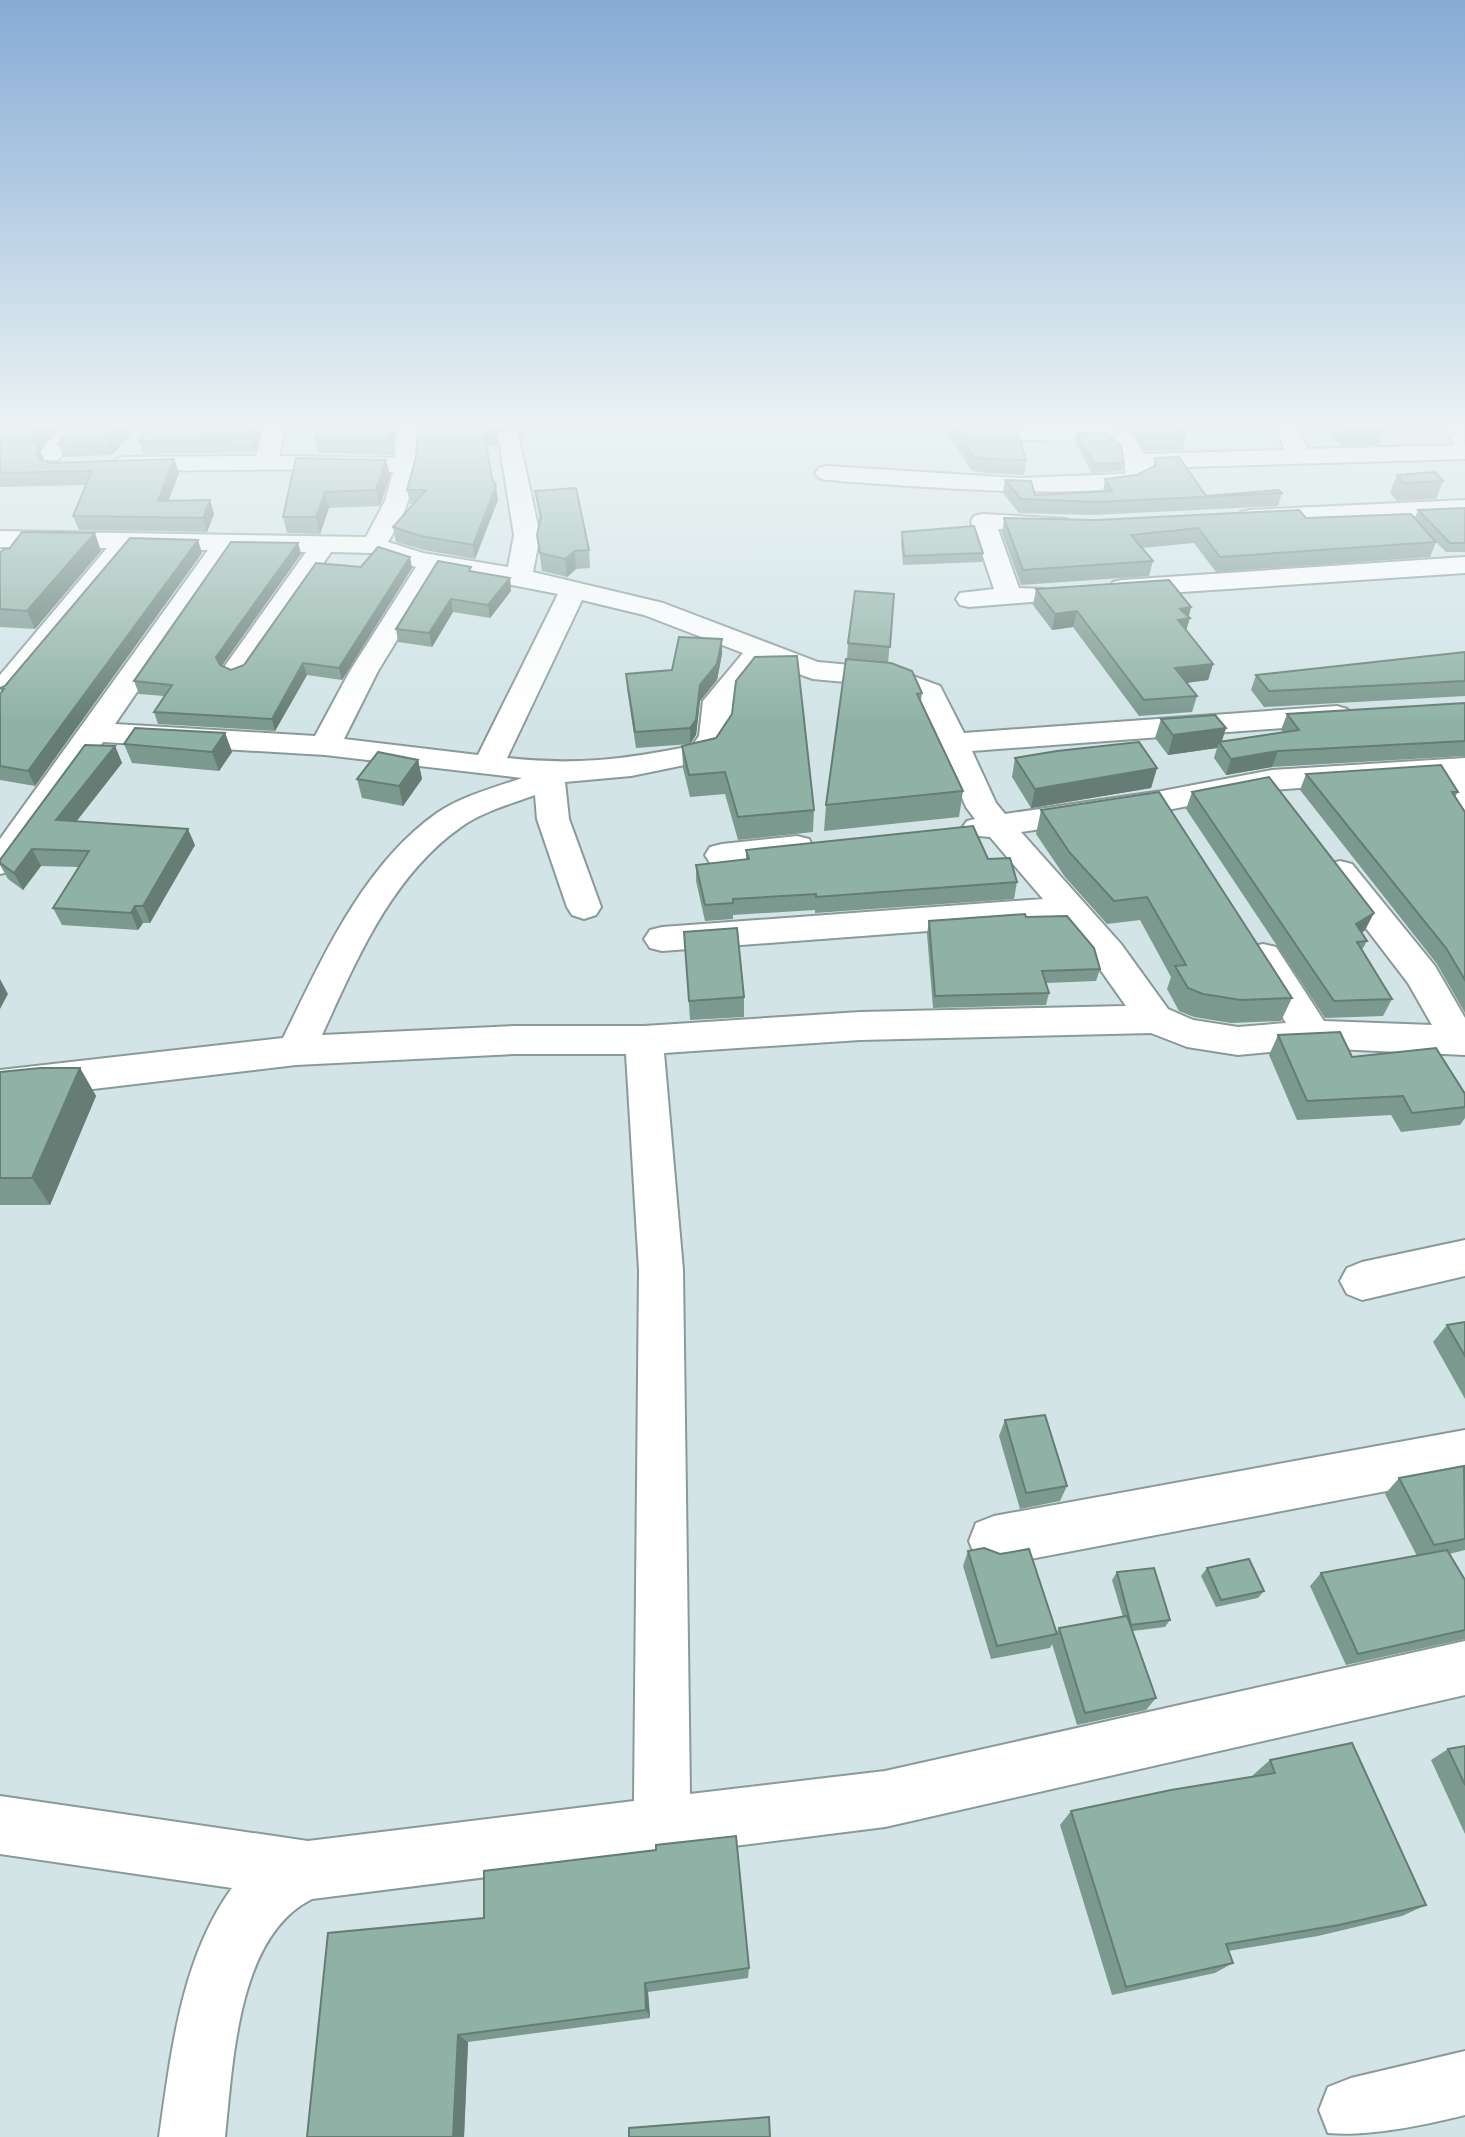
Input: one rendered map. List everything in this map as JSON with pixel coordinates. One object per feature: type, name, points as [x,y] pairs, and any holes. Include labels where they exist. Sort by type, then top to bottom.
[{"type":"street","points":[[373,545],[389,523]]},
{"type":"street","points":[[519,577],[527,535],[525,523]]},
{"type":"street","points":[[984,523],[1009,596]]},
{"type":"street","points":[[1038,523],[1079,524]]},
{"type":"street","points":[[0,693],[127,541]]},
{"type":"street","points":[[4,544],[127,541],[373,545],[431,563],[519,577],[653,609],[813,670],[894,678],[930,692],[982,807],[1136,988],[1156,1019]]},
{"type":"street","points":[[0,863],[226,543]]},
{"type":"street","points":[[236,670],[324,544]]},
{"type":"street","points":[[325,746],[364,671],[431,563]]},
{"type":"street","points":[[1092,590],[1465,565]]},
{"type":"street","points":[[488,765],[573,590]]},
{"type":"street","points":[[970,599],[1065,592]]},
{"type":"street","points":[[296,1051],[372,904],[412,855],[450,819],[553,777],[631,767],[703,753],[714,736],[718,701],[759,651]]},
{"type":"street","points":[[952,743],[1362,713]]},
{"type":"street","points":[[95,732],[325,746],[488,765],[553,777]]},
{"type":"street","points":[[944,832],[1169,812],[1272,780],[1455,768],[1465,803]]},
{"type":"street","points":[[553,777],[554,819],[584,907]]},
{"type":"street","points":[[1272,780],[1295,811]]},
{"type":"street","points":[[1319,843],[1422,975],[1462,1041]]},
{"type":"street","points":[[722,855],[833,844]]},
{"type":"street","points":[[662,939],[1069,909]]},
{"type":"street","points":[[1246,931],[1313,1034]]},
{"type":"street","points":[[0,1085],[296,1051],[513,1040],[644,1040],[860,1026],[1156,1019],[1186,1032],[1238,1041],[1313,1034],[1462,1041]]},
{"type":"street","points":[[644,1040],[661,1270],[662,1826]]},
{"type":"street","points":[[1362,1281],[1465,1258]]},
{"type":"street","points":[[993,1541],[1465,1453]]},
{"type":"street","points":[[0,1825],[308,1870],[885,1799],[1465,1668]]},
{"type":"street","points":[[192,2137],[202,2054],[231,1945],[263,1895],[308,1870]]},
{"type":"street","points":[[1351,2110],[1465,2083]]},
{"type":"building","points":[[397,523],[482,523],[473,545],[421,536],[393,527]]},
{"type":"building","points":[[540,523],[583,523],[589,550],[575,551],[565,559],[540,553],[537,535]]},
{"type":"building","points":[[1006,523],[1419,523],[1436,542],[1220,557],[1198,528],[1131,535],[1153,561],[1023,570]]},
{"type":"building","points":[[1430,523],[1465,523],[1465,543],[1450,543]]},
{"type":"building","points":[[974,526],[983,553],[904,556],[902,532]]},
{"type":"building","points":[[22,532],[95,533],[27,611],[0,609],[0,553],[9,549]]},
{"type":"building","points":[[130,538],[198,540],[28,771],[0,766],[0,694],[4,689],[0,688],[5,686]]},
{"type":"building","points":[[231,542],[298,543],[216,657],[220,665],[231,670],[244,665],[316,563],[361,567],[378,547],[410,557],[339,668],[303,663],[272,719],[154,712],[172,685],[134,681]]},
{"type":"building","points":[[438,561],[471,567],[469,571],[510,578],[488,605],[451,599],[429,633],[396,629]]},
{"type":"building","points":[[1169,580],[1191,607],[1180,609],[1190,618],[1178,620],[1213,664],[1175,668],[1197,696],[1144,700],[1077,611],[1055,614],[1036,589]]},
{"type":"building","points":[[855,591],[894,594],[890,647],[848,643]]},
{"type":"building","points":[[679,637],[722,639],[717,664],[700,685],[696,720],[690,728],[635,732],[626,674],[672,670]]},
{"type":"building","points":[[1465,652],[1465,681],[1269,691],[1256,675]]},
{"type":"building","points":[[797,656],[814,810],[738,817],[725,772],[689,775],[682,746],[716,738],[732,714],[736,681],[755,657]]},
{"type":"building","points":[[846,659],[891,663],[912,671],[922,693],[917,694],[963,791],[826,805]]},
{"type":"building","points":[[1465,703],[1465,741],[1278,751],[1231,759],[1219,742],[1299,730],[1287,714]]},
{"type":"building","points":[[1215,715],[1226,728],[1173,735],[1161,719]]},
{"type":"building","points":[[135,728],[225,733],[212,752],[124,744]]},
{"type":"building","points":[[1139,742],[1157,768],[1035,789],[1015,758],[1057,751]]},
{"type":"building","points":[[85,745],[115,746],[56,820],[188,829],[143,906],[135,906],[131,913],[53,908],[89,851],[32,849],[14,873],[0,863]]},
{"type":"building","points":[[378,752],[418,760],[399,786],[357,779]]},
{"type":"building","points":[[1441,765],[1458,792],[1452,792],[1465,812],[1465,980],[1446,948],[1306,774]]},
{"type":"building","points":[[1269,777],[1374,913],[1356,924],[1367,941],[1357,942],[1392,999],[1334,1001],[1192,792]]},
{"type":"building","points":[[1159,792],[1292,998],[1241,1000],[1203,994],[1188,988],[1175,966],[1186,965],[1147,897],[1114,901],[1070,853],[1041,810]]},
{"type":"building","points":[[973,826],[988,859],[1010,858],[1017,882],[816,897],[816,894],[733,899],[733,903],[705,905],[696,865],[749,859],[746,850]]},
{"type":"building","points":[[1025,914],[1026,917],[1067,916],[1094,948],[1100,969],[1042,971],[1049,993],[935,996],[929,921]]},
{"type":"building","points":[[737,928],[744,997],[689,1001],[684,932]]},
{"type":"building","points":[[1340,1032],[1352,1057],[1436,1048],[1465,1094],[1465,1107],[1412,1113],[1403,1096],[1307,1101],[1278,1035]]},
{"type":"building","points":[[80,1068],[32,1178],[0,1178],[0,1072]]},
{"type":"building","points":[[1465,1322],[1465,1356],[1447,1325]]},
{"type":"building","points":[[1045,1415],[1067,1486],[1026,1493],[1005,1420]]},
{"type":"building","points":[[1464,1466],[1465,1539],[1434,1545],[1399,1478]]},
{"type":"building","points":[[984,1548],[1000,1554],[1029,1549],[1057,1634],[997,1646],[968,1551]]},
{"type":"building","points":[[1447,1550],[1465,1580],[1465,1630],[1358,1654],[1321,1573]]},
{"type":"building","points":[[1249,1559],[1264,1591],[1221,1600],[1207,1568]]},
{"type":"building","points":[[1154,1568],[1170,1620],[1131,1625],[1117,1572]]},
{"type":"building","points":[[1127,1616],[1156,1698],[1085,1713],[1059,1628]]},
{"type":"building","points":[[1352,1743],[1426,1905],[1339,1925],[1226,1944],[1233,1963],[1126,1987],[1071,1811],[1171,1790],[1275,1773],[1270,1760]]},
{"type":"building","points":[[1465,1746],[1465,1785],[1448,1749]]},
{"type":"building","points":[[736,1836],[749,1968],[645,1983],[646,2010],[458,2035],[453,2137],[307,2137],[328,1933],[484,1918],[484,1871],[656,1850],[656,1845]]},
{"type":"building","points":[[769,2117],[770,2137],[629,2137],[629,2128]]}]
